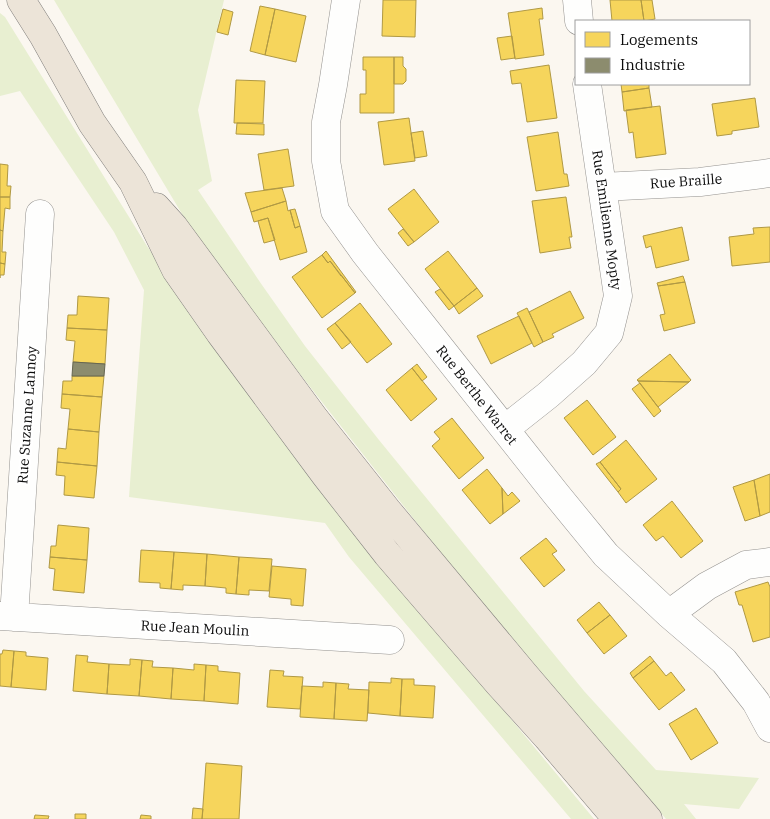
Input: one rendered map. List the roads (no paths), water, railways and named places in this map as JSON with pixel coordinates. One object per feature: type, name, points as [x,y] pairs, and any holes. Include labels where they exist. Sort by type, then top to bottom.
[{"type":"main road","points":[[21,0],[92,123],[133,182],[174,226],[315,419],[387,510],[648,819]]},
{"type":"main road","points":[[133,182],[176,270],[326,476],[387,554],[617,819]]},
{"type":"street","name":"Rue Berthe Warret","points":[[346,0],[326,122],[326,161],[335,211],[365,253],[606,555],[669,614],[724,661],[756,702],[770,728]]},
{"type":"street","points":[[577,0],[579,20]]},
{"type":"street","name":"Rue Emilienne Mopty","points":[[505,429],[584,363],[609,333],[618,296],[587,85]]},
{"type":"street","name":"Rue Braille","points":[[602,187],[700,182],[770,173]]},
{"type":"street","name":"Rue Suzanne Lannoy","points":[[7,616],[40,214]]},
{"type":"street","points":[[669,614],[707,586],[746,565],[770,562]]},
{"type":"street","name":"Rue Jean Moulin","points":[[7,616],[390,640]]}]
